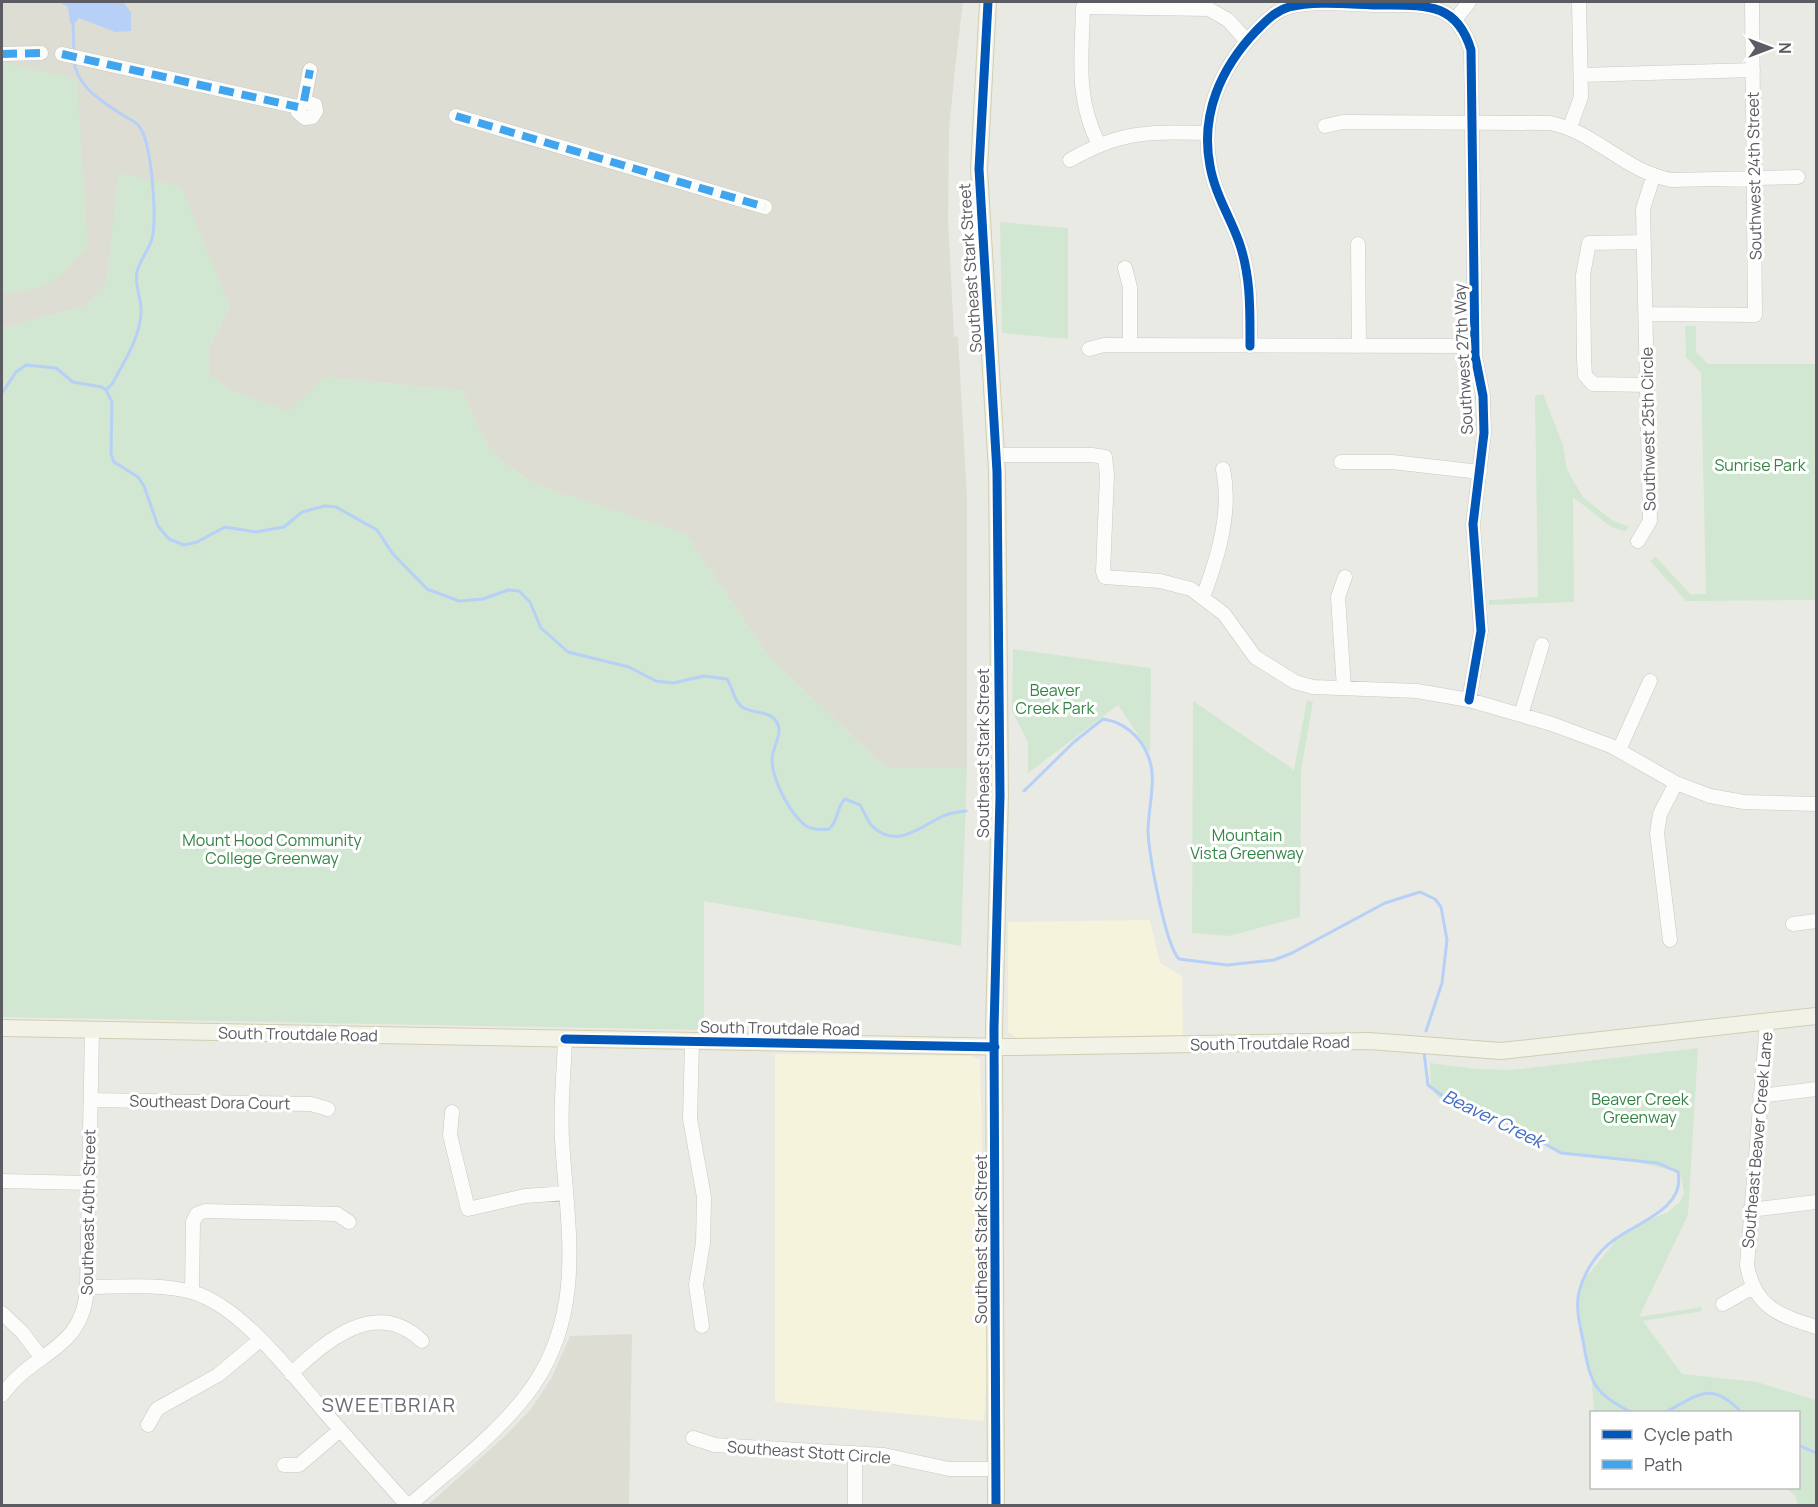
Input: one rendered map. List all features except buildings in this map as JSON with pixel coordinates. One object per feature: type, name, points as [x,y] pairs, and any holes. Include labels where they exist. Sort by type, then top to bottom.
[{"type":"main road","name":"Southeast Stark Street","points":[[988,2],[979,201],[997,455],[999,796],[995,1047],[996,1506]]},
{"type":"main road","name":"South Troutdale Road","points":[[2,1028],[995,1047],[1369,1041],[1513,1050],[1816,1016]]},
{"type":"street","points":[[1250,346],[1250,293],[1245,261],[1213,180],[1207,133],[1218,85],[1225,71],[1247,40],[1278,11],[1309,3],[1420,5],[1445,12],[1455,20],[1469,2]]},
{"type":"street","points":[[1570,127],[1580,106],[1579,2]]},
{"type":"street","name":"Southwest 24th Street","points":[[1647,314],[1755,315],[1752,2]]},
{"type":"street","points":[[1098,143],[1088,122],[1082,92],[1083,7],[1209,9],[1228,20],[1247,40]]},
{"type":"street","name":"Southwest 27th Way","points":[[1455,20],[1471,50],[1475,346],[1484,409],[1480,472],[1473,525],[1481,632],[1469,700]]},
{"type":"street","points":[[2,54],[41,53]]},
{"type":"street","points":[[62,54],[301,104],[310,70]]},
{"type":"street","points":[[1581,75],[1753,70]]},
{"type":"street","points":[[456,116],[765,207]]},
{"type":"street","points":[[1325,126],[1343,122],[1520,121],[1570,127],[1628,165],[1653,177],[1672,180],[1798,177]]},
{"type":"street","points":[[1070,160],[1098,143],[1145,132],[1207,133]]},
{"type":"street","name":"Southwest 25th Circle","points":[[1638,541],[1650,521],[1643,209],[1653,177]]},
{"type":"street","points":[[1644,242],[1589,243],[1583,275],[1585,375],[1593,384],[1648,385]]},
{"type":"street","points":[[1358,244],[1359,346]]},
{"type":"street","points":[[1125,268],[1130,287],[1130,345]]},
{"type":"street","points":[[1089,349],[1104,345],[1475,346]]},
{"type":"street","points":[[997,455],[1104,457],[1107,476],[1103,572],[1105,578],[1160,582],[1191,590],[1224,614],[1255,657],[1275,672],[1295,682],[1313,687],[1417,691],[1469,700],[1521,715],[1619,750],[1676,783],[1721,799],[1816,804]]},
{"type":"street","points":[[1341,462],[1392,462],[1480,472]]},
{"type":"street","points":[[1203,597],[1219,548],[1225,515],[1227,487],[1223,469]]},
{"type":"street","points":[[1344,688],[1338,597],[1345,577]]},
{"type":"street","points":[[1521,715],[1542,645]]},
{"type":"street","points":[[1619,750],[1650,681]]},
{"type":"street","points":[[1670,940],[1657,833],[1660,814],[1676,783]]},
{"type":"street","points":[[1792,924],[1816,921]]},
{"type":"street","name":"Southeast Beaver Creek Lane","points":[[1753,1287],[1747,1256],[1767,1022]]},
{"type":"street","name":"Southeast 40th Street","points":[[2,1395],[16,1377],[41,1357],[60,1346],[75,1330],[84,1311],[87,1287],[92,1029]]},
{"type":"street","points":[[87,1287],[157,1287],[192,1292],[221,1305],[243,1322],[260,1340],[408,1506],[502,1423],[533,1385],[545,1365],[564,1315],[570,1281],[562,1136],[565,1039]]},
{"type":"street","points":[[692,1042],[690,1119],[704,1197],[703,1243],[696,1285],[702,1326]]},
{"type":"street","points":[[1760,1096],[1816,1089]]},
{"type":"street","name":"Southeast Dora Court","points":[[91,1100],[311,1104],[328,1109]]},
{"type":"street","points":[[452,1112],[450,1136],[468,1209],[525,1196],[566,1193]]},
{"type":"street","points":[[2,1181],[89,1183]]},
{"type":"street","points":[[1750,1210],[1816,1202]]},
{"type":"street","points":[[192,1292],[193,1222],[197,1214],[206,1210],[337,1214],[350,1221]]},
{"type":"street","points":[[1723,1304],[1753,1287],[1759,1298],[1773,1309],[1816,1327]]},
{"type":"street","points":[[2,1313],[22,1332],[41,1357]]},
{"type":"street","points":[[291,1374],[322,1344],[354,1328],[376,1323],[398,1324],[409,1328],[422,1341]]},
{"type":"street","points":[[148,1425],[157,1409],[218,1375],[260,1340]]},
{"type":"street","points":[[284,1465],[299,1465],[340,1430]]},
{"type":"street","name":"Southeast Stott Circle","points":[[693,1438],[715,1445],[884,1455],[949,1469],[996,1469]]},
{"type":"street","points":[[855,1454],[855,1506]]},
{"type":"shaded area","points":[[2,2],[963,2],[949,129],[948,221],[954,336],[958,337],[967,500],[967,767],[885,767],[768,656],[686,534],[529,481],[501,460],[489,446],[479,430],[463,391],[325,377],[288,412],[229,390],[210,375],[210,346],[230,306],[119,173],[107,282],[84,307],[2,328]]},
{"type":"shaded area","points":[[1150,920],[1160,963],[1182,976],[1183,1035],[1017,1038],[1008,1032],[1008,922]]},
{"type":"shaded area","points":[[775,1054],[972,1056],[980,1060],[987,1377],[984,1421],[775,1402]]},
{"type":"shaded area","points":[[632,1334],[629,1505],[428,1505],[505,1436],[531,1409],[551,1379],[570,1336]]},
{"type":"green space","points":[[2,64],[77,79],[88,246],[68,268],[42,287],[2,293]]},
{"type":"green space","name":"Mount Hood Community College Greenway","points":[[118,173],[181,186],[230,306],[210,346],[210,375],[229,390],[288,412],[325,377],[463,391],[479,430],[489,446],[501,460],[529,481],[686,534],[768,656],[885,767],[967,767],[961,946],[704,901],[704,1030],[2,1017],[2,328],[84,307],[107,282]]},
{"type":"green space","points":[[1000,222],[1068,228],[1068,339],[1002,333]]},
{"type":"green space","name":"Sunrise Park","points":[[1685,326],[1696,326],[1696,352],[1708,364],[1816,364],[1816,600],[1686,601],[1650,561],[1656,557],[1690,594],[1706,594],[1701,373],[1686,357]]},
{"type":"green space","points":[[1543,394],[1563,445],[1567,470],[1583,497],[1613,521],[1630,527],[1624,531],[1610,526],[1573,497],[1574,602],[1489,605],[1489,600],[1538,597],[1535,396]]},
{"type":"green space","name":"Beaver Creek Park","points":[[1013,649],[1151,668],[1150,753],[1118,705],[1028,773],[1028,742],[1012,711]]},
{"type":"green space","name":"Mountain Vista Greenway","points":[[1307,700],[1313,702],[1301,771],[1300,917],[1229,936],[1192,933],[1193,701],[1294,770]]},
{"type":"green space","name":"Beaver Creek Greenway","points":[[1698,1048],[1688,1215],[1639,1317],[1701,1307],[1702,1311],[1643,1321],[1682,1374],[1757,1382],[1816,1400],[1816,1505],[1798,1505],[1795,1496],[1787,1489],[1800,1489],[1800,1411],[1594,1411],[1591,1370],[1586,1356],[1578,1299],[1584,1280],[1617,1239],[1641,1222],[1667,1213],[1680,1202],[1684,1193],[1681,1175],[1675,1171],[1614,1157],[1558,1153],[1514,1125],[1441,1100],[1431,1089],[1430,1063],[1477,1069],[1512,1070]]},
{"type":"water","points":[[59,2],[123,2],[131,12],[131,31],[115,32],[79,18],[75,23],[70,23],[68,7]]},
{"type":"waterway","points":[[73,21],[74,54]]},
{"type":"waterway","points":[[74,60],[76,70],[85,86],[139,126],[147,147],[152,178],[153,234],[138,267],[136,277],[141,307],[140,322],[131,350],[112,384],[106,390]]},
{"type":"waterway","name":"Beaver Creek","points":[[2,393],[16,372],[26,365],[56,368],[73,382],[102,387],[106,390],[112,402],[111,454],[114,462],[138,477],[144,486],[158,526],[169,539],[184,545],[197,542],[225,527],[256,532],[284,527],[302,512],[325,506],[336,507],[377,530],[393,554],[427,589],[459,601],[483,599],[508,590],[519,591],[530,602],[541,628],[568,652],[629,667],[656,681],[673,683],[704,676],[727,679],[742,707],[769,715],[776,721],[779,730],[772,756],[775,778],[788,805],[806,826],[829,829],[845,799],[860,805],[871,825],[890,836],[908,834],[943,816],[966,811]]},
{"type":"waterway","points":[[1024,791],[1074,742],[1103,719],[1113,721],[1130,730],[1142,744],[1150,762],[1152,787],[1148,831],[1151,859],[1168,936],[1179,959],[1227,965],[1274,960],[1292,953],[1385,903],[1420,892],[1435,899],[1441,907],[1447,940],[1442,983],[1426,1031]]},
{"type":"waterway","name":"Beaver Creek","points":[[1424,1052],[1428,1085],[1448,1100],[1494,1115],[1561,1153],[1658,1163],[1678,1172],[1679,1185],[1668,1205],[1602,1250],[1588,1270],[1579,1292],[1579,1319],[1586,1359],[1593,1380],[1603,1394],[1629,1411]]},
{"type":"waterway","name":"Beaver Creek","points":[[1668,1411],[1696,1396],[1713,1393],[1730,1402],[1740,1411]]},
{"type":"waterway","name":"Beaver Creek","points":[[1800,1446],[1816,1453]]},
{"type":"marked path","points":[[2,54],[41,53]]},
{"type":"marked path","points":[[62,54],[298,107]]},
{"type":"marked path","points":[[304,101],[310,70]]},
{"type":"marked path","points":[[456,116],[765,207]]},
{"type":"cycle path","points":[[988,2],[979,169],[997,472],[1000,796],[994,1029],[996,1506]]},
{"type":"cycle path","points":[[1250,346],[1246,268],[1239,242],[1215,186],[1208,147],[1211,110],[1223,76],[1256,31],[1275,14],[1289,7],[1324,3],[1413,5],[1438,10],[1448,15],[1465,35],[1471,50],[1475,356],[1483,396],[1484,433],[1473,524],[1481,631],[1469,700]]},
{"type":"cycle path","points":[[565,1039],[995,1047]]},
{"type":"district","name":"SWEETBRIAR","points":[[389,1405]]}]
